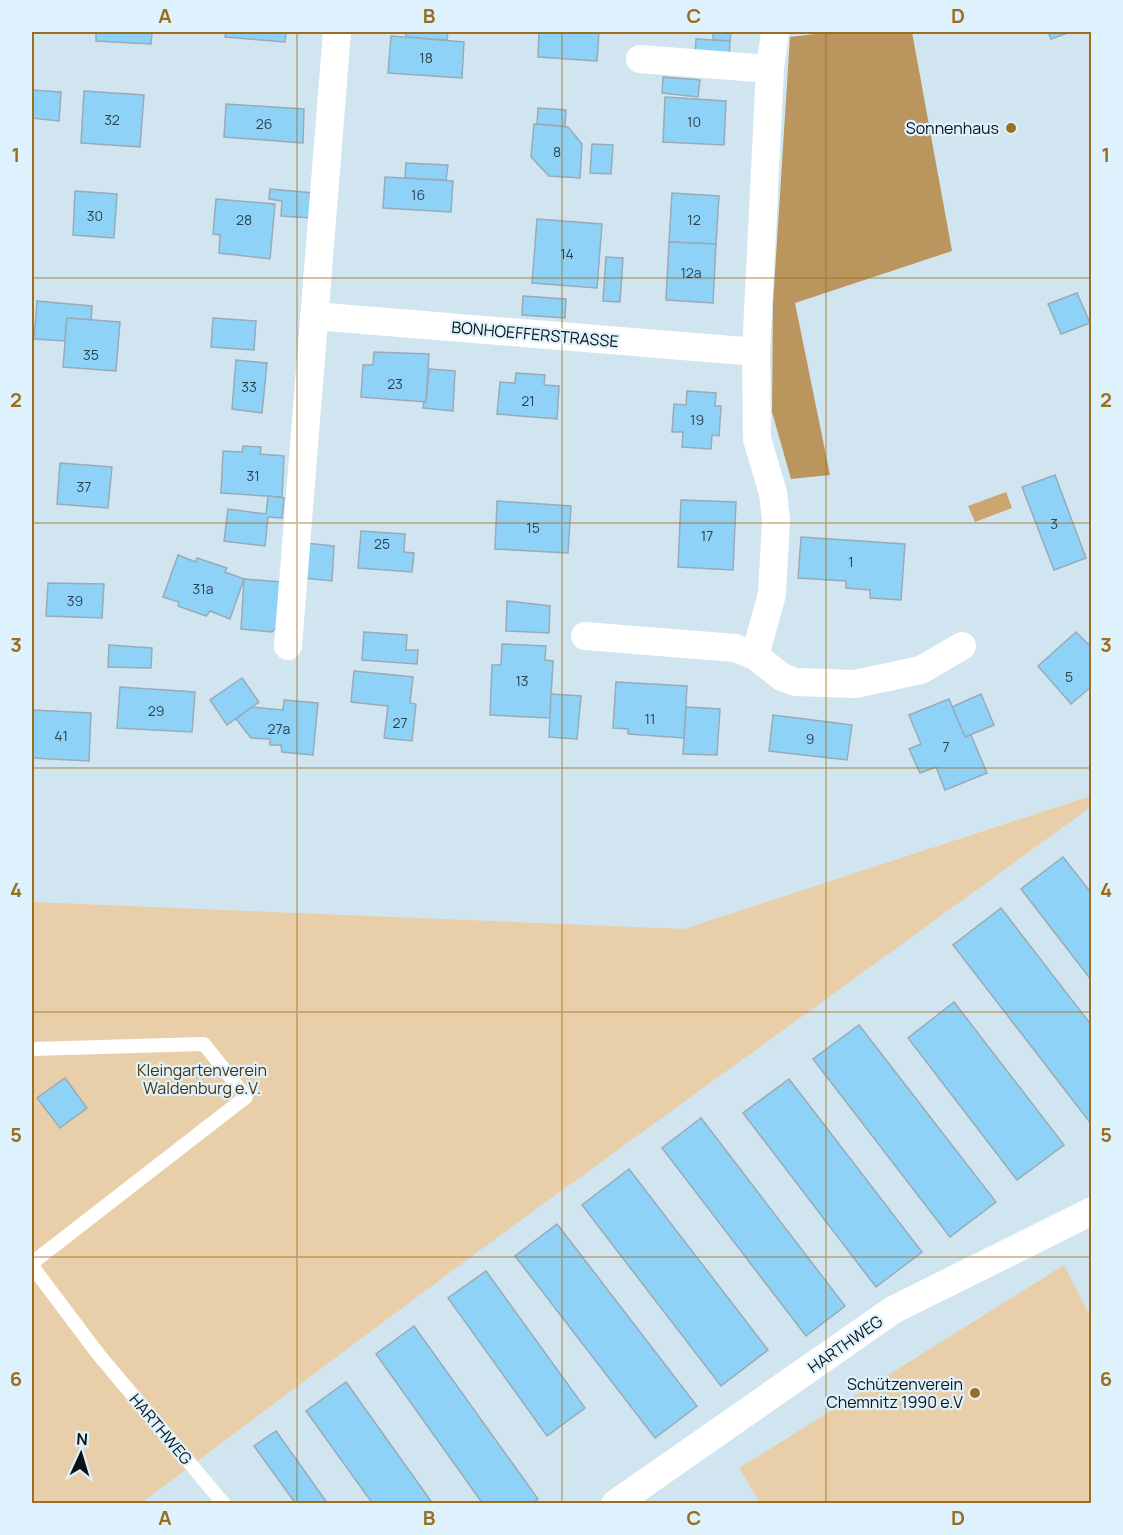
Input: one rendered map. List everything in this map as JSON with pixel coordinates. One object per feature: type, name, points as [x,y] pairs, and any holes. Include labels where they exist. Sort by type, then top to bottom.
[{"type":"street","points":[[288,646],[337,32]]},
{"type":"street","points":[[756,656],[772,594],[776,520],[773,493],[757,439],[756,352],[770,69],[775,32]]},
{"type":"street","points":[[640,59],[770,69]]},
{"type":"street","name":"BONHOEFFERSTRASSE","points":[[314,316],[756,352]]},
{"type":"street","points":[[585,636],[735,648],[756,656],[782,677],[795,682],[855,684],[921,670],[962,646]]},
{"type":"street","name":"HARTHWEG","points":[[615,1503],[893,1310],[1092,1211]]},
{"type":"lane","points":[[32,1049],[204,1044],[246,1097],[32,1265]]},
{"type":"lane","name":"HARTHWEG","points":[[32,1265],[99,1355],[224,1503]]},
{"type":"green space","name":"Kleingartenverein Waldenburg e.V.","points":[[1091,796],[1091,807],[495,1239],[141,1503],[32,1504],[32,902],[684,929]]},
{"type":"green space","name":"Schützenverein Chemnitz 1990 e.V","points":[[1064,1265],[1091,1318],[1091,1503],[760,1503],[739,1468]]},
{"type":"shaded area","points":[[832,32],[912,32],[952,251],[795,303],[830,475],[791,479],[772,412],[773,304],[790,37]]},
{"type":"shaded area","points":[[1006,492],[1012,508],[975,522],[968,506]]},
{"type":"building","points":[[96,32],[152,32],[151,44],[96,41]]},
{"type":"building","points":[[226,32],[286,32],[285,42],[225,37]]},
{"type":"building","points":[[406,32],[448,32],[447,40],[406,37]]},
{"type":"building","points":[[539,32],[599,32],[597,61],[538,57]]},
{"type":"building","points":[[713,32],[731,32],[730,41],[713,40]]},
{"type":"building","points":[[1048,32],[1070,32],[1051,39]]},
{"type":"building","points":[[391,36],[464,42],[462,78],[388,73]]},
{"type":"building","points":[[696,39],[730,41],[729,58],[695,56]]},
{"type":"building","points":[[663,77],[700,80],[698,97],[662,93]]},
{"type":"building","points":[[32,90],[61,92],[59,121],[32,118]]},
{"type":"building","points":[[84,91],[144,95],[140,147],[81,143]]},
{"type":"building","points":[[665,97],[726,101],[724,145],[663,142]]},
{"type":"building","points":[[226,104],[304,109],[303,143],[224,137]]},
{"type":"building","points":[[538,108],[566,110],[565,126],[537,124]]},
{"type":"building","points":[[534,124],[568,127],[582,144],[580,178],[549,176],[531,157]]},
{"type":"building","points":[[592,144],[613,145],[611,174],[590,173]]},
{"type":"building","points":[[406,163],[448,165],[446,180],[405,178]]},
{"type":"building","points":[[385,177],[453,181],[451,212],[383,208]]},
{"type":"building","points":[[270,189],[314,193],[312,218],[281,216],[282,201],[269,199]]},
{"type":"building","points":[[75,191],[117,194],[114,238],[73,235]]},
{"type":"building","points":[[672,193],[719,196],[716,244],[669,242]]},
{"type":"building","points":[[216,199],[275,204],[270,259],[219,253],[220,235],[213,234]]},
{"type":"building","points":[[537,219],[602,224],[597,288],[532,283]]},
{"type":"building","points":[[669,242],[716,244],[713,303],[666,300]]},
{"type":"building","points":[[606,257],[623,258],[620,302],[603,301]]},
{"type":"building","points":[[1077,293],[1090,323],[1061,334],[1048,304]]},
{"type":"building","points":[[523,296],[566,299],[565,318],[522,315]]},
{"type":"building","points":[[37,301],[92,306],[91,320],[67,318],[65,341],[34,339]]},
{"type":"building","points":[[67,318],[120,322],[116,371],[63,367]]},
{"type":"building","points":[[213,318],[256,321],[254,350],[211,347]]},
{"type":"building","points":[[374,352],[429,354],[426,402],[361,397],[363,365],[373,365]]},
{"type":"building","points":[[236,360],[267,363],[262,413],[232,409]]},
{"type":"building","points":[[429,369],[455,371],[453,411],[423,408],[426,402]]},
{"type":"building","points":[[516,373],[545,375],[544,385],[559,386],[557,419],[497,414],[500,382],[515,383]]},
{"type":"building","points":[[687,391],[716,393],[715,406],[721,406],[719,436],[712,435],[711,449],[682,447],[683,432],[672,432],[674,404],[686,405]]},
{"type":"building","points":[[243,446],[261,447],[260,454],[284,456],[282,497],[221,493],[223,451],[242,452]]},
{"type":"building","points":[[60,463],[112,467],[108,508],[57,504]]},
{"type":"building","points":[[1055,475],[1086,558],[1054,570],[1022,487]]},
{"type":"building","points":[[268,496],[284,498],[282,518],[268,517],[265,546],[224,541],[228,509],[266,514]]},
{"type":"building","points":[[681,500],[736,502],[733,570],[678,567]]},
{"type":"building","points":[[497,501],[571,506],[568,553],[495,549]]},
{"type":"building","points":[[361,531],[405,534],[404,552],[414,553],[412,572],[358,568]]},
{"type":"building","points":[[801,537],[905,544],[901,600],[870,598],[870,590],[846,588],[846,581],[798,578]]},
{"type":"building","points":[[305,543],[334,546],[332,581],[303,578]]},
{"type":"building","points":[[178,555],[196,562],[197,558],[227,568],[225,572],[244,579],[230,619],[210,611],[206,616],[178,606],[179,602],[163,597]]},
{"type":"building","points":[[244,579],[282,582],[280,624],[272,632],[241,629]]},
{"type":"building","points":[[48,583],[104,584],[102,618],[46,616]]},
{"type":"building","points":[[507,601],[550,606],[549,633],[506,631]]},
{"type":"building","points":[[364,632],[407,635],[406,650],[418,650],[417,664],[362,660]]},
{"type":"building","points":[[1076,632],[1092,648],[1092,686],[1071,704],[1038,666]]},
{"type":"building","points":[[502,644],[546,646],[545,660],[553,661],[550,718],[490,715],[492,665],[501,665]]},
{"type":"building","points":[[109,645],[152,648],[151,668],[108,667]]},
{"type":"building","points":[[354,671],[413,677],[410,703],[416,704],[412,741],[384,738],[388,706],[351,702]]},
{"type":"building","points":[[242,678],[259,702],[227,725],[210,700]]},
{"type":"building","points":[[616,682],[687,686],[684,738],[628,734],[628,729],[613,728]]},
{"type":"building","points":[[120,687],[195,692],[192,732],[117,728]]},
{"type":"building","points":[[551,694],[581,696],[577,739],[549,737]]},
{"type":"building","points":[[981,694],[994,725],[965,737],[952,707]]},
{"type":"building","points":[[949,699],[965,737],[971,735],[987,773],[945,790],[936,767],[920,773],[909,749],[921,744],[909,715]]},
{"type":"building","points":[[284,700],[318,703],[313,755],[282,752],[281,745],[270,745],[270,739],[251,738],[236,719],[252,707],[283,710]]},
{"type":"building","points":[[686,707],[720,709],[717,755],[683,754]]},
{"type":"building","points":[[32,710],[91,713],[89,761],[32,758]]},
{"type":"building","points":[[773,715],[852,725],[847,760],[769,751]]},
{"type":"building","points":[[1063,857],[1092,894],[1092,981],[1021,889]]},
{"type":"building","points":[[1001,908],[1092,1026],[1092,1125],[953,945]]},
{"type":"building","points":[[954,1002],[1064,1145],[1017,1180],[908,1038]]},
{"type":"building","points":[[859,1025],[996,1202],[950,1237],[813,1059]]},
{"type":"building","points":[[65,1078],[87,1108],[60,1128],[37,1098]]},
{"type":"building","points":[[789,1079],[922,1252],[876,1287],[743,1113]]},
{"type":"building","points":[[701,1118],[845,1306],[806,1336],[662,1148]]},
{"type":"building","points":[[629,1169],[768,1350],[721,1386],[582,1205]]},
{"type":"building","points":[[557,1224],[697,1406],[655,1438],[515,1256]]},
{"type":"building","points":[[486,1271],[585,1408],[547,1436],[448,1298]]},
{"type":"building","points":[[414,1326],[538,1499],[531,1504],[483,1504],[376,1354]]},
{"type":"building","points":[[346,1382],[433,1504],[373,1504],[306,1411]]},
{"type":"building","points":[[276,1431],[328,1504],[296,1504],[254,1446]]},
{"type":"place","name":"Sonnenhaus","points":[[1011,128]]},
{"type":"place","name":"Schützenverein Chemnitz 1990 e.V","points":[[975,1393]]}]
